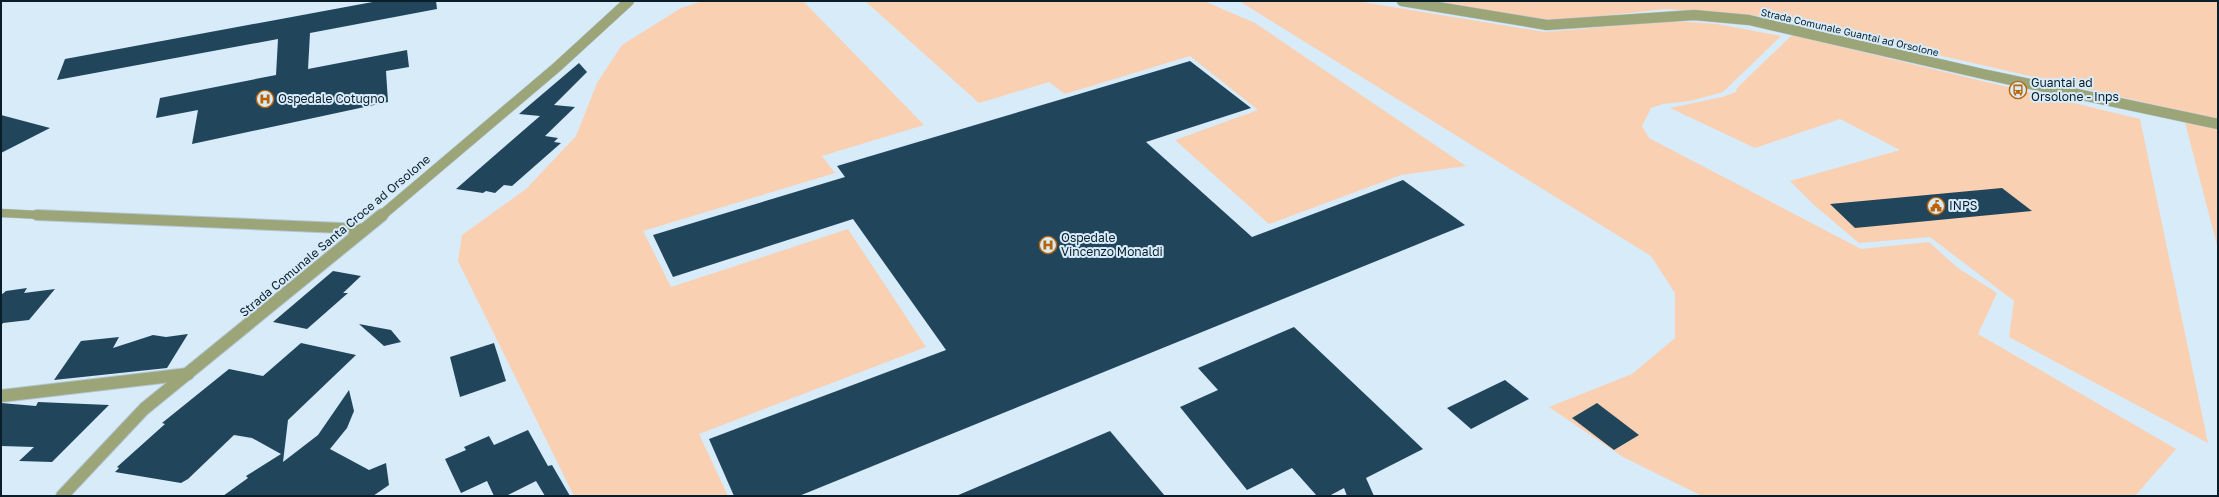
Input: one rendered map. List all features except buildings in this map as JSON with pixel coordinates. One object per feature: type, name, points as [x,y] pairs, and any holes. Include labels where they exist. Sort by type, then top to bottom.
[{"type":"street","name":"Strada Comunale Santa Croce ad Orsolone","points":[[62,496],[144,410],[365,229],[557,67],[629,1]]},
{"type":"street","name":"Strada Comunale Guantai ad Orsolone","points":[[1402,1],[1547,25],[1694,15],[1749,20],[1991,76],[2218,124]]},
{"type":"street","points":[[1,396],[188,374]]},
{"type":"lane","points":[[1,212],[365,229]]},
{"type":"shaded area","points":[[703,1],[803,1],[924,125],[822,156],[835,173],[643,231],[671,287],[848,229],[926,347],[699,434],[728,496],[574,496],[458,261],[462,235],[526,189],[576,136],[597,83],[622,45],[681,8]]},
{"type":"shaded area","points":[[865,1],[1204,1],[1255,23],[1466,166],[1401,175],[1269,224],[1175,140],[1258,110],[1190,56],[1065,94],[1049,82],[979,103]]},
{"type":"shaded area","points":[[1239,1],[1356,1],[1545,32],[1673,21],[1717,24],[1781,36],[1723,92],[1690,101],[1663,104],[1651,108],[1642,126],[1649,138],[1861,249],[1929,242],[1958,268],[1997,293],[1978,334],[2176,449],[2135,496],[1702,496],[1623,457],[1549,407],[1632,374],[1675,338],[1675,293],[1651,256]]},
{"type":"shaded area","points":[[1437,1],[2218,1],[2218,249],[2182,111],[1773,17],[1666,9],[1546,22]]},
{"type":"shaded area","points":[[1792,35],[2140,119],[2208,443],[2009,337],[2014,301],[1930,237],[1859,243],[1814,205],[1790,181],[1900,150],[1840,119],[1755,148],[1670,108],[1722,97],[1736,92],[1737,88]]},
{"type":"place","name":"Guantai ad Orsolone - Inps","points":[[2018,90]]},
{"type":"place","name":"Ospedale Cotugno","points":[[265,99]]},
{"type":"place","name":"INPS","points":[[1936,206]]},
{"type":"place","name":"Ospedale Vincenzo Monaldi","points":[[1048,245]]}]
